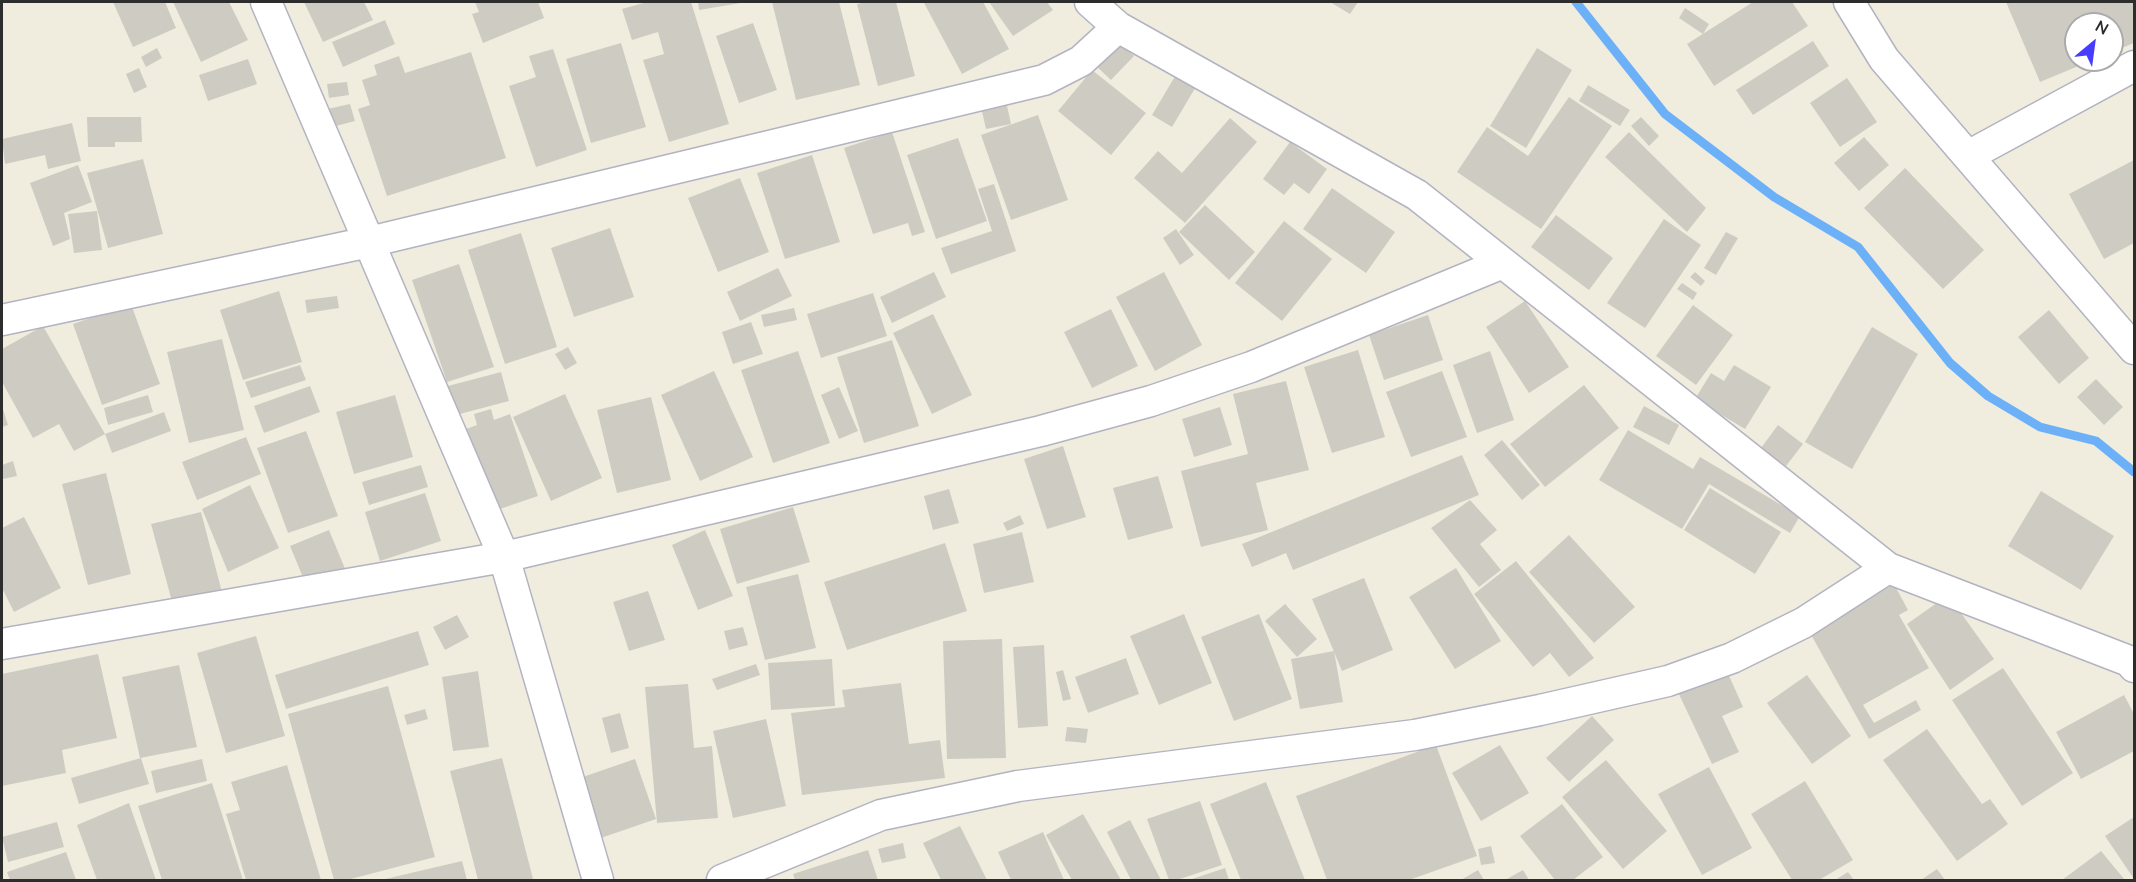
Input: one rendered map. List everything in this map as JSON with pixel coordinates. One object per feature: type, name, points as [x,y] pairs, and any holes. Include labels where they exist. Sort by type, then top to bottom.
[{"type":"street","points":[[266,2],[504,557],[598,880]]},
{"type":"street","points":[[1090,2],[1118,27],[1417,195],[1888,568],[2133,662]]},
{"type":"street","points":[[1849,2],[1884,59],[1970,155],[2134,349]]},
{"type":"street","points":[[2,320],[369,242],[1044,80],[1081,61],[1118,27]]},
{"type":"street","points":[[1970,155],[2134,66]]},
{"type":"street","points":[[2,644],[504,557],[1041,431],[1151,401],[1251,367],[1503,263]]},
{"type":"street","points":[[722,880],[881,815],[1007,788],[1415,735],[1668,681],[1732,658],[1803,623],[1888,568]]},
{"type":"building","points":[[113,2],[165,2],[176,28],[133,47]]},
{"type":"building","points":[[173,2],[229,2],[248,40],[201,62]]},
{"type":"building","points":[[304,2],[364,2],[373,20],[323,42]]},
{"type":"building","points":[[475,2],[538,2],[544,18],[483,43],[472,14],[479,12]]},
{"type":"building","points":[[647,2],[691,2],[729,124],[669,142],[643,60],[664,54],[658,32],[632,40],[622,9]]},
{"type":"building","points":[[698,2],[741,2],[741,3],[699,10]]},
{"type":"building","points":[[772,2],[839,2],[860,85],[796,100]]},
{"type":"building","points":[[896,2],[915,76],[878,86],[857,4]]},
{"type":"building","points":[[983,2],[1009,49],[962,74],[924,3]]},
{"type":"building","points":[[989,2],[1047,2],[1053,10],[1013,36]]},
{"type":"building","points":[[1330,2],[1358,2],[1350,14]]},
{"type":"building","points":[[1753,2],[1792,2],[1808,26],[1714,86],[1687,44]]},
{"type":"building","points":[[2006,2],[2134,2],[2134,43],[2124,47],[2124,12],[2064,12],[2064,72],[2040,82]]},
{"type":"building","points":[[1685,8],[1709,24],[1703,34],[1679,18]]},
{"type":"building","points":[[385,20],[395,44],[343,67],[332,42]]},
{"type":"building","points":[[753,23],[777,90],[739,103],[716,36]]},
{"type":"building","points":[[1117,39],[1134,56],[1111,80],[1093,63]]},
{"type":"building","points":[[1813,41],[1829,66],[1753,115],[1736,90]]},
{"type":"building","points":[[621,43],[646,127],[591,143],[566,59]]},
{"type":"building","points":[[157,48],[162,58],[146,67],[141,57]]},
{"type":"building","points":[[1537,48],[1572,70],[1526,148],[1490,126]]},
{"type":"building","points":[[553,49],[587,150],[536,167],[509,86],[536,77],[529,56]]},
{"type":"building","points":[[471,52],[506,158],[387,196],[358,109],[370,105],[362,80],[377,75],[374,65],[399,56],[405,73]]},
{"type":"building","points":[[248,59],[257,84],[208,101],[199,75]]},
{"type":"building","points":[[139,68],[147,87],[134,93],[126,74]]},
{"type":"building","points":[[1180,68],[1200,80],[1172,127],[1152,115]]},
{"type":"building","points":[[1092,70],[1146,113],[1111,155],[1058,111]]},
{"type":"building","points":[[1847,78],[1877,122],[1840,147],[1810,103]]},
{"type":"building","points":[[347,82],[349,95],[329,98],[327,84]]},
{"type":"building","points":[[1588,85],[1630,110],[1620,126],[1579,101]]},
{"type":"building","points":[[1569,97],[1612,126],[1541,229],[1457,172],[1487,127],[1528,156]]},
{"type":"building","points":[[1006,101],[1011,124],[986,129],[981,107]]},
{"type":"building","points":[[350,104],[355,121],[332,127],[327,109]]},
{"type":"building","points":[[1038,115],[1068,200],[1011,220],[981,135]]},
{"type":"building","points":[[87,117],[141,117],[142,142],[115,142],[115,147],[88,147]]},
{"type":"building","points":[[1641,117],[1659,136],[1649,146],[1631,126]]},
{"type":"building","points":[[1230,118],[1257,142],[1185,223],[1134,178],[1158,151],[1182,173]]},
{"type":"building","points":[[72,123],[81,161],[48,169],[45,155],[5,164],[2,139]]},
{"type":"building","points":[[892,132],[925,232],[912,236],[908,223],[873,234],[844,148]]},
{"type":"building","points":[[1629,132],[1706,208],[1687,232],[1605,157]]},
{"type":"building","points":[[1864,137],[1889,165],[1859,191],[1834,163]]},
{"type":"building","points":[[958,138],[987,221],[936,239],[907,155]]},
{"type":"building","points":[[1290,142],[1327,169],[1309,194],[1294,183],[1284,195],[1263,179]]},
{"type":"building","points":[[812,155],[840,242],[785,259],[757,173]]},
{"type":"building","points":[[143,159],[163,234],[108,248],[87,173]]},
{"type":"building","points":[[2134,160],[2134,243],[2104,259],[2069,194]]},
{"type":"building","points":[[78,165],[92,202],[64,213],[70,239],[53,246],[30,183]]},
{"type":"building","points":[[1905,168],[1984,250],[1943,289],[1864,208]]},
{"type":"building","points":[[740,178],[769,252],[718,272],[688,198]]},
{"type":"building","points":[[994,184],[1016,251],[951,274],[941,248],[992,231],[978,189]]},
{"type":"building","points":[[1332,188],[1395,232],[1366,273],[1303,229]]},
{"type":"building","points":[[1205,205],[1255,252],[1229,280],[1179,232]]},
{"type":"building","points":[[97,211],[102,250],[74,253],[68,214]]},
{"type":"building","points":[[1556,215],[1613,258],[1589,290],[1531,247]]},
{"type":"building","points":[[1664,219],[1701,245],[1645,328],[1607,303]]},
{"type":"building","points":[[1284,221],[1332,259],[1282,321],[1235,283]]},
{"type":"building","points":[[610,228],[634,297],[574,317],[551,248]]},
{"type":"building","points":[[1176,229],[1194,255],[1180,265],[1163,238]]},
{"type":"building","points":[[1726,232],[1738,238],[1716,275],[1704,268]]},
{"type":"building","points":[[521,233],[557,347],[505,364],[468,250]]},
{"type":"building","points":[[459,264],[494,367],[447,382],[412,280]]},
{"type":"building","points":[[778,268],[792,296],[740,321],[727,292]]},
{"type":"building","points":[[934,272],[946,297],[892,323],[880,297]]},
{"type":"building","points":[[1164,272],[1202,345],[1155,371],[1116,297]]},
{"type":"building","points":[[1695,272],[1705,281],[1701,286],[1690,277]]},
{"type":"building","points":[[1682,283],[1697,293],[1693,300],[1677,289]]},
{"type":"building","points":[[279,291],[302,362],[243,380],[220,310]]},
{"type":"building","points":[[873,293],[887,336],[821,358],[807,314]]},
{"type":"building","points":[[337,296],[339,308],[307,313],[305,300]]},
{"type":"building","points":[[1525,301],[1569,367],[1529,393],[1486,327]]},
{"type":"building","points":[[131,304],[160,384],[102,405],[73,324]]},
{"type":"building","points":[[1693,305],[1733,335],[1696,385],[1656,356]]},
{"type":"building","points":[[794,308],[797,320],[764,327],[761,315]]},
{"type":"building","points":[[1111,309],[1138,366],[1092,388],[1064,332]]},
{"type":"building","points":[[2049,310],[2089,358],[2059,384],[2018,337]]},
{"type":"building","points":[[933,314],[972,395],[932,414],[893,333]]},
{"type":"building","points":[[1428,315],[1443,360],[1384,380],[1369,335]]},
{"type":"building","points":[[751,322],[763,354],[733,364],[722,332]]},
{"type":"building","points":[[43,326],[105,434],[74,451],[59,424],[33,438],[2,382],[2,349]]},
{"type":"building","points":[[1872,327],[1918,354],[1852,469],[1805,442]]},
{"type":"building","points":[[222,339],[244,430],[189,443],[167,352]]},
{"type":"building","points":[[892,340],[919,426],[864,443],[837,357]]},
{"type":"building","points":[[568,347],[577,363],[565,370],[555,354]]},
{"type":"building","points":[[1358,350],[1385,437],[1332,453],[1304,367]]},
{"type":"building","points":[[798,351],[830,443],[773,463],[741,370]]},
{"type":"building","points":[[1490,351],[1514,420],[1477,433],[1453,365]]},
{"type":"building","points":[[300,365],[306,380],[251,398],[245,382]]},
{"type":"building","points":[[1734,365],[1771,387],[1745,429],[1695,399],[1711,373],[1724,381]]},
{"type":"building","points":[[714,371],[753,457],[700,481],[661,395]]},
{"type":"building","points":[[1442,371],[1467,437],[1411,457],[1386,392]]},
{"type":"building","points":[[501,372],[509,401],[456,415],[448,386]]},
{"type":"building","points":[[2096,379],[2123,407],[2104,425],[2077,397]]},
{"type":"building","points":[[1286,381],[1309,470],[1256,483],[1268,530],[1201,547],[1181,471],[1248,454],[1233,394]]},
{"type":"building","points":[[1584,385],[1619,428],[1545,487],[1510,444]]},
{"type":"building","points":[[310,386],[320,412],[264,433],[254,406]]},
{"type":"building","points":[[839,387],[858,431],[839,439],[821,395]]},
{"type":"building","points":[[565,394],[602,478],[551,501],[513,417]]},
{"type":"building","points":[[148,395],[153,412],[108,425],[104,408]]},
{"type":"building","points":[[395,395],[413,457],[354,474],[336,412]]},
{"type":"building","points":[[651,397],[671,480],[617,493],[597,410]]},
{"type":"building","points":[[2,406],[8,425],[2,427]]},
{"type":"building","points":[[1644,406],[1679,425],[1669,445],[1633,427]]},
{"type":"building","points":[[1220,407],[1232,445],[1194,457],[1182,419]]},
{"type":"building","points":[[491,409],[494,420],[510,414],[538,496],[494,511],[466,429],[477,425],[474,414]]},
{"type":"building","points":[[164,412],[171,431],[112,453],[105,434]]},
{"type":"building","points":[[1778,425],[1803,444],[1786,466],[1761,448]]},
{"type":"building","points":[[1628,430],[1693,469],[1700,457],[1800,516],[1790,533],[1709,484],[1682,529],[1599,480]]},
{"type":"building","points":[[306,431],[338,516],[288,533],[257,448]]},
{"type":"building","points":[[246,437],[261,474],[197,500],[182,462]]},
{"type":"building","points":[[1502,440],[1540,485],[1522,500],[1484,455]]},
{"type":"building","points":[[1063,446],[1086,517],[1047,529],[1024,459]]},
{"type":"building","points":[[1462,455],[1479,495],[1293,570],[1286,553],[1252,567],[1242,544]]},
{"type":"building","points":[[13,461],[17,476],[3,479],[2,465]]},
{"type":"building","points":[[421,465],[428,487],[369,505],[362,482]]},
{"type":"building","points":[[106,473],[131,574],[88,585],[62,484]]},
{"type":"building","points":[[1158,476],[1173,528],[1128,540],[1113,488]]},
{"type":"building","points":[[250,485],[279,548],[228,572],[202,509]]},
{"type":"building","points":[[1710,488],[1781,532],[1755,574],[1684,530]]},
{"type":"building","points":[[949,489],[959,523],[933,530],[924,496]]},
{"type":"building","points":[[2041,491],[2114,536],[2081,590],[2008,546]]},
{"type":"building","points":[[425,493],[441,541],[380,561],[365,512]]},
{"type":"building","points":[[1470,500],[1497,530],[1480,544],[1501,570],[1479,587],[1431,528]]},
{"type":"building","points":[[793,507],[810,562],[737,584],[720,529]]},
{"type":"building","points":[[201,512],[223,596],[174,609],[151,524]]},
{"type":"building","points":[[1020,515],[1024,524],[1007,531],[1003,523]]},
{"type":"building","points":[[24,517],[61,588],[14,612],[2,588],[2,528]]},
{"type":"building","points":[[329,530],[346,571],[307,587],[290,546]]},
{"type":"building","points":[[705,530],[733,596],[698,610],[672,545]]},
{"type":"building","points":[[1022,532],[1034,582],[984,593],[973,544]]},
{"type":"building","points":[[1569,535],[1635,607],[1594,643],[1529,572]]},
{"type":"building","points":[[945,543],[967,611],[847,650],[824,582]]},
{"type":"building","points":[[1516,561],[1594,658],[1569,677],[1550,653],[1533,667],[1474,594]]},
{"type":"building","points":[[1456,568],[1501,641],[1455,669],[1409,597]]},
{"type":"building","points":[[798,574],[816,648],[765,660],[746,587]]},
{"type":"building","points":[[1364,578],[1393,650],[1342,671],[1312,599]]},
{"type":"building","points":[[1894,584],[1908,610],[1899,615],[1929,668],[1863,705],[1874,723],[1916,700],[1921,710],[1869,739],[1809,631]]},
{"type":"building","points":[[648,591],[665,640],[629,651],[613,602]]},
{"type":"building","points":[[1948,595],[1994,659],[1950,690],[1907,624]]},
{"type":"building","points":[[1285,604],[1317,639],[1297,657],[1265,621]]},
{"type":"building","points":[[1184,614],[1212,683],[1159,705],[1130,636]]},
{"type":"building","points":[[1259,614],[1292,699],[1234,721],[1201,637]]},
{"type":"building","points":[[457,615],[469,637],[445,650],[433,627]]},
{"type":"building","points":[[743,627],[748,645],[729,650],[724,631]]},
{"type":"building","points":[[418,631],[429,665],[286,709],[275,675]]},
{"type":"building","points":[[256,636],[285,736],[226,753],[197,653]]},
{"type":"building","points":[[1002,639],[1006,758],[947,759],[943,641]]},
{"type":"building","points":[[1044,645],[1048,726],[1018,728],[1013,647]]},
{"type":"building","points":[[1334,651],[1343,702],[1300,709],[1291,659]]},
{"type":"building","points":[[98,654],[117,738],[62,750],[66,773],[2,786],[2,674]]},
{"type":"building","points":[[1126,658],[1139,694],[1088,713],[1075,677]]},
{"type":"building","points":[[832,659],[835,706],[771,710],[768,663]]},
{"type":"building","points":[[756,664],[760,675],[717,690],[712,679]]},
{"type":"building","points":[[179,665],[197,747],[140,758],[122,677]]},
{"type":"building","points":[[2003,668],[2073,773],[2022,806],[1952,700]]},
{"type":"building","points":[[1726,669],[1743,707],[1722,716],[1739,752],[1712,764],[1677,690]]},
{"type":"building","points":[[1063,670],[1071,699],[1063,701],[1056,672]]},
{"type":"building","points":[[478,671],[489,747],[453,751],[442,677]]},
{"type":"building","points":[[1807,675],[1851,736],[1812,764],[1767,703]]},
{"type":"building","points":[[901,683],[909,744],[940,740],[945,778],[802,795],[791,713],[845,707],[842,690]]},
{"type":"building","points":[[688,684],[694,748],[712,746],[718,818],[657,823],[645,687]]},
{"type":"building","points":[[388,686],[435,857],[347,880],[334,880],[288,714]]},
{"type":"building","points":[[2124,695],[2134,714],[2134,751],[2081,779],[2056,732]]},
{"type":"building","points":[[425,709],[428,719],[407,725],[404,715]]},
{"type":"building","points":[[620,713],[629,748],[611,753],[602,718]]},
{"type":"building","points":[[1592,716],[1614,740],[1569,782],[1546,758]]},
{"type":"building","points":[[766,719],[786,806],[733,818],[713,731]]},
{"type":"building","points":[[1067,727],[1088,729],[1086,743],[1065,741]]},
{"type":"building","points":[[1927,729],[1982,804],[1990,799],[2008,824],[1957,861],[1883,760]]},
{"type":"building","points":[[1436,745],[1477,856],[1409,880],[1327,880],[1296,796]]},
{"type":"building","points":[[1500,745],[1529,793],[1481,821],[1452,773]]},
{"type":"building","points":[[141,758],[149,784],[79,804],[71,778]]},
{"type":"building","points":[[502,758],[533,879],[529,880],[478,880],[450,771]]},
{"type":"building","points":[[202,759],[207,781],[156,793],[151,771]]},
{"type":"building","points":[[635,759],[656,819],[598,839],[577,779]]},
{"type":"building","points":[[1606,760],[1667,831],[1623,869],[1562,797]]},
{"type":"building","points":[[287,765],[321,880],[246,880],[226,814],[240,810],[231,782]]},
{"type":"building","points":[[1709,767],[1752,848],[1702,875],[1658,794]]},
{"type":"building","points":[[1805,781],[1853,860],[1819,880],[1792,880],[1751,814]]},
{"type":"building","points":[[1266,782],[1305,880],[1241,880],[1210,804]]},
{"type":"building","points":[[212,783],[243,880],[162,880],[138,806]]},
{"type":"building","points":[[1200,801],[1222,865],[1177,880],[1169,880],[1147,819]]},
{"type":"building","points":[[129,803],[156,880],[97,880],[77,825]]},
{"type":"building","points":[[1562,804],[1603,857],[1573,880],[1555,880],[1520,836]]},
{"type":"building","points":[[1083,814],[1121,880],[1072,880],[1046,835]]},
{"type":"building","points":[[2134,817],[2134,879],[2105,836]]},
{"type":"building","points":[[1130,820],[1161,880],[1131,880],[1107,832]]},
{"type":"building","points":[[57,822],[64,847],[8,862],[2,837]]},
{"type":"building","points":[[960,826],[987,880],[941,880],[923,843]]},
{"type":"building","points":[[1043,832],[1064,880],[1011,880],[998,852]]},
{"type":"building","points":[[903,843],[906,858],[882,863],[878,849]]},
{"type":"building","points":[[1491,846],[1495,863],[1481,865],[1478,849]]},
{"type":"building","points":[[868,850],[878,880],[795,880],[793,874]]},
{"type":"building","points":[[2101,851],[2125,880],[2062,880]]},
{"type":"building","points":[[66,852],[76,880],[10,880],[7,872]]},
{"type":"building","points":[[462,861],[467,880],[381,880]]},
{"type":"building","points":[[1225,868],[1229,880],[1189,880]]},
{"type":"building","points":[[1937,869],[1945,880],[1921,880]]},
{"type":"building","points":[[1478,870],[1484,880],[1461,880]]},
{"type":"building","points":[[1523,870],[1529,880],[1505,880]]},
{"type":"building","points":[[1848,872],[1854,880],[1835,880]]},
{"type":"waterway","points":[[1576,2],[1665,114],[1774,197],[1858,247],[1950,363],[1988,396],[2040,427],[2096,441],[2134,472]]}]
